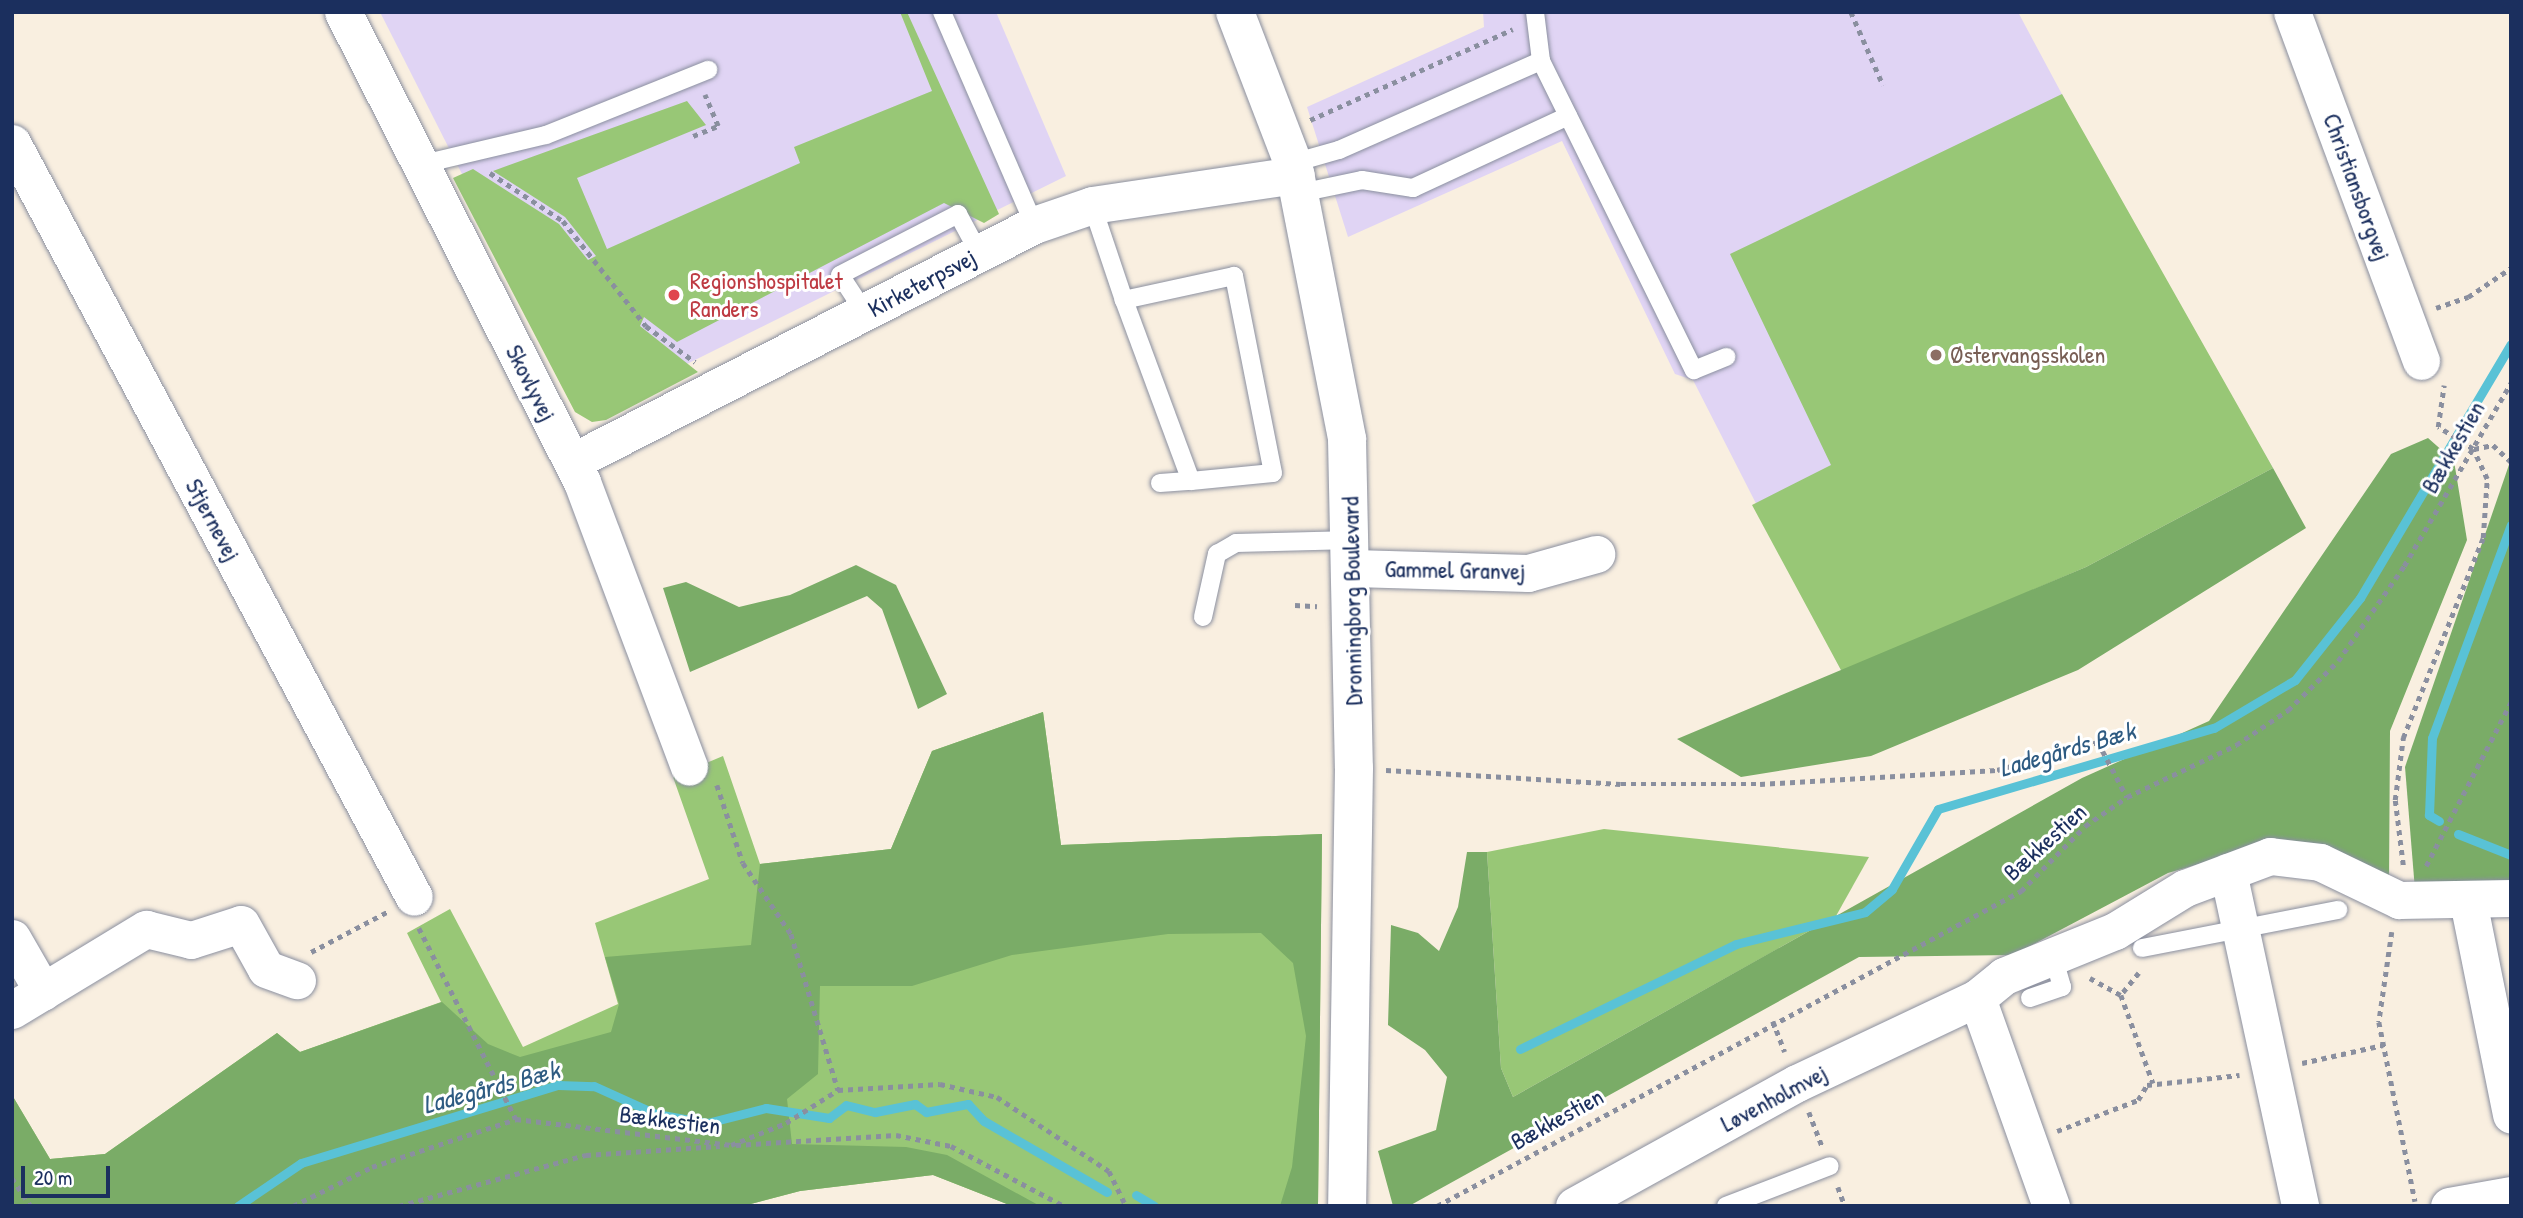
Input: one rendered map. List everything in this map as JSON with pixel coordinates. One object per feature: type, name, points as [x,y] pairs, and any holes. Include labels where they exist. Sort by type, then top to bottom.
[{"type":"street","name":"Skovlyvej","points":[[342,12],[572,461],[613,552],[689,767]]},
{"type":"street","name":"Dronningborg Boulevard","points":[[1235,12],[1293,166],[1348,439],[1353,554],[1354,768],[1347,1206]]},
{"type":"street","name":"Christiansborgvej","points":[[2292,12],[2421,361]]},
{"type":"street","name":"Stjernevej","points":[[12,143],[414,897]]},
{"type":"street","name":"Kirketerpsvej","points":[[572,461],[716,390],[1034,225],[1092,205],[1293,166]]},
{"type":"street","name":"Gammel Granvej","points":[[1353,554],[1528,573],[1596,554]]},
{"type":"street","name":"Løvenholmvej","points":[[1574,1206],[1797,1083],[1977,998],[2004,976],[2057,972],[2228,872],[2270,856],[2320,862],[2399,900],[2468,901],[2511,898]]},
{"type":"street","points":[[2228,872],[2300,1206]]},
{"type":"street","points":[[2468,901],[2511,1115]]},
{"type":"street","points":[[12,1010],[146,929],[191,940],[241,923],[267,969],[293,978]]},
{"type":"street","points":[[12,938],[43,992]]},
{"type":"street","points":[[1977,998],[2051,1206]]},
{"type":"street","points":[[2449,1206],[2511,1195]]},
{"type":"lane","points":[[942,12],[1034,225]]},
{"type":"lane","points":[[1534,16],[1541,61],[1694,370],[1727,357]]},
{"type":"lane","points":[[1293,166],[1339,150],[1541,61]]},
{"type":"lane","points":[[419,165],[546,135],[702,73]]},
{"type":"lane","points":[[1293,166],[1413,188],[1568,116]]},
{"type":"lane","points":[[1092,205],[1191,481]]},
{"type":"lane","points":[[1124,300],[1234,276],[1273,472],[1160,483]]},
{"type":"lane","points":[[1203,617],[1217,554],[1236,543],[1353,554]]},
{"type":"lane","points":[[2142,948],[2239,926],[2338,909]]},
{"type":"lane","points":[[2030,998],[2057,972]]},
{"type":"lane","points":[[1726,1206],[1830,1166]]},
{"type":"path","points":[[1851,12],[1883,85]]},
{"type":"path","points":[[1293,166],[1534,16]]},
{"type":"path","points":[[693,136],[718,127],[702,73]]},
{"type":"path","points":[[475,152],[480,167],[563,221],[646,326],[703,368],[716,390]]},
{"type":"path","points":[[2406,319],[2468,297],[2511,268]]},
{"type":"path","name":"Bækkestien","points":[[1437,1206],[2021,891],[2085,826],[2127,797],[2236,745],[2288,710],[2338,661],[2511,383]]},
{"type":"path","points":[[2416,1206],[2383,1045],[2382,971],[2404,871],[2395,800],[2403,738],[2483,538],[2487,479],[2470,447],[2440,429]]},
{"type":"path","points":[[2470,447],[2493,445],[2511,462]]},
{"type":"path","points":[[2399,900],[2433,858],[2511,702]]},
{"type":"path","points":[[1354,768],[1621,784],[1759,784],[1997,770],[2098,742],[2127,797]]},
{"type":"path","points":[[689,767],[712,769],[743,863],[791,934],[838,1090]]},
{"type":"path","points":[[293,978],[296,960],[414,897],[419,931],[515,1118]]},
{"type":"path","points":[[2120,995],[2132,974],[2147,971],[2142,948]]},
{"type":"path","points":[[2057,972],[2091,978],[2120,995],[2153,1083]]},
{"type":"path","points":[[2028,1142],[2138,1100],[2153,1083],[2271,1070],[2383,1045]]},
{"type":"path","name":"Bækkestien","points":[[293,1206],[372,1167],[515,1118],[731,1145],[786,1123],[838,1090],[940,1084],[997,1097],[1109,1171],[1126,1206]]},
{"type":"path","points":[[399,1206],[586,1155],[896,1135],[951,1146],[1064,1206]]},
{"type":"path","points":[[12,1178],[31,1206]]},
{"type":"shaded area","name":"Regionshospitalet Randers","points":[[380,12],[996,12],[1066,176],[584,415]]},
{"type":"shaded area","name":"Østervangsskolen","points":[[1483,12],[2018,12],[2146,251],[2273,468],[1842,672],[1693,380],[1675,374],[1562,141],[1348,237],[1307,107],[1484,27]]},
{"type":"green space","points":[[900,12],[907,12],[999,214],[984,223],[944,203],[677,342],[644,317],[640,326],[698,372],[606,420],[592,422],[575,412],[453,178],[473,169],[559,224],[588,260],[596,256],[565,217],[493,171],[687,101],[706,125],[577,178],[607,249],[800,163],[794,147],[932,91]]},
{"type":"green space","points":[[2062,94],[2273,468],[2086,567],[1842,672],[1752,505],[1831,465],[1730,254]]},
{"type":"green space","points":[[2428,438],[2454,461],[2467,540],[2390,731],[2389,884],[2279,841],[2168,873],[2013,955],[1859,957],[1409,1206],[1393,1206],[1378,1151],[1436,1130],[1447,1077],[1425,1050],[1388,1025],[1391,925],[1418,933],[1439,951],[1458,907],[1467,852],[1487,852],[1501,1068],[1513,1097],[2082,778],[2209,721],[2391,454]]},
{"type":"green space","points":[[2511,459],[2511,882],[2415,890],[2405,767]]},
{"type":"green space","points":[[2273,468],[2306,528],[2078,670],[1871,756],[1741,777],[1677,739],[2086,567]]},
{"type":"green space","points":[[856,565],[896,585],[947,694],[918,709],[882,609],[867,596],[690,672],[663,588],[686,582],[739,607],[790,595]]},
{"type":"green space","points":[[1043,712],[1061,845],[1322,834],[1318,1206],[1012,1206],[933,1175],[800,1191],[743,1206],[12,1206],[12,1095],[50,1159],[105,1154],[277,1033],[300,1052],[441,1002],[407,933],[450,909],[523,1047],[618,1004],[595,923],[709,879],[673,777],[723,756],[760,864],[891,849],[932,751]]},
{"type":"green space","points":[[1043,712],[1061,845],[1322,834],[1318,1206],[1280,1206],[1292,1167],[1306,1036],[1293,963],[1261,933],[1168,934],[1012,955],[912,986],[820,986],[818,1074],[787,1099],[792,1144],[906,1147],[947,1155],[1040,1206],[1012,1206],[933,1175],[800,1191],[743,1206],[12,1206],[12,1095],[50,1159],[105,1154],[277,1033],[300,1052],[442,1002],[488,1044],[520,1057],[611,1032],[619,1004],[605,957],[751,945],[760,864],[891,849],[932,751]]},
{"type":"green space","points":[[1604,829],[1869,857],[1836,916],[1513,1097],[1501,1068],[1487,852]]},
{"type":"waterway","name":"Ladegårds Bæk","points":[[1520,1049],[1736,944],[1865,912],[1892,889],[1938,809],[2214,728],[2295,680],[2360,598],[2511,344]]},
{"type":"waterway","points":[[2439,821],[2429,815],[2432,738],[2511,525]]},
{"type":"waterway","points":[[2458,834],[2511,855]]},
{"type":"waterway","name":"Ladegårds Bæk","points":[[238,1206],[301,1163],[558,1085],[594,1086],[656,1114],[707,1123],[766,1108],[829,1118],[846,1105],[875,1112],[915,1104],[926,1112],[968,1104],[984,1121],[1107,1192]]},
{"type":"waterway","name":"Ladegårds Bæk","points":[[1136,1195],[1154,1206]]},
{"type":"place","name":"Regionshospitalet Randers","points":[[674,295]]},
{"type":"place","name":"Østervangsskolen","points":[[1936,355]]}]
